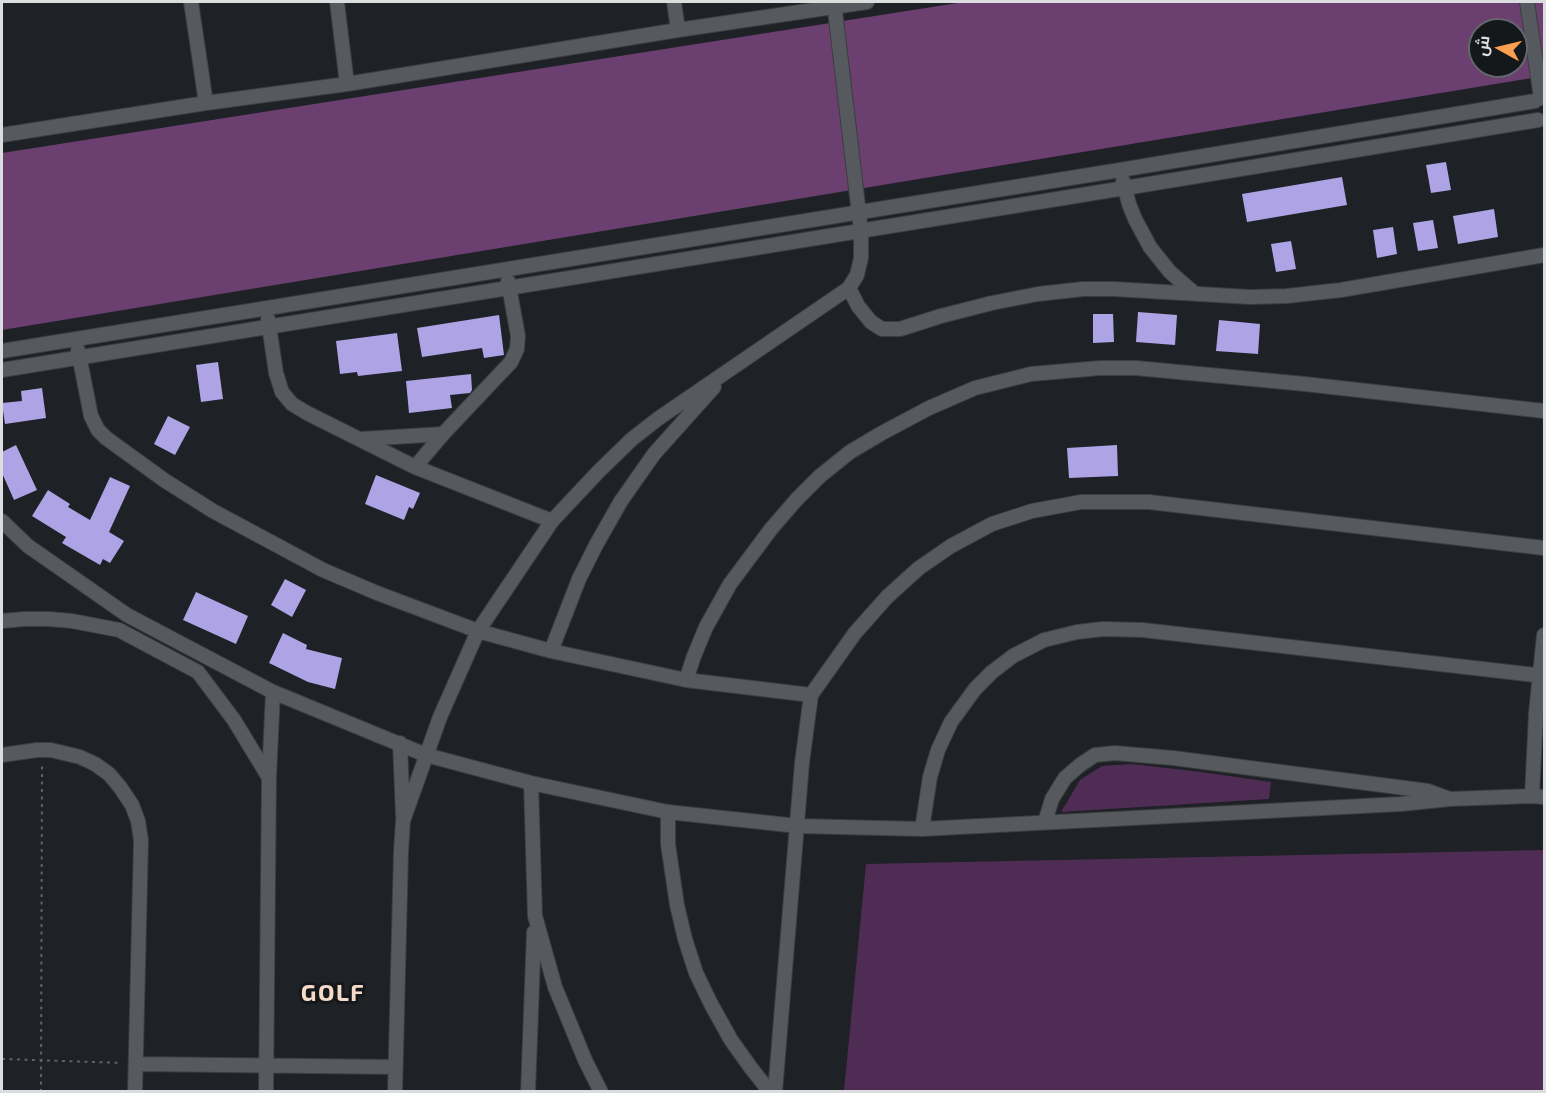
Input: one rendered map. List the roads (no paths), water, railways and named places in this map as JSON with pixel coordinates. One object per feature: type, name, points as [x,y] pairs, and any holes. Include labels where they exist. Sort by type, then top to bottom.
[{"type":"street","points":[[191,2],[206,103]]},
{"type":"street","points":[[337,2],[347,84]]},
{"type":"street","points":[[674,2],[678,30]]},
{"type":"street","points":[[2,135],[206,103],[347,84],[834,4],[867,2]]},
{"type":"street","points":[[1527,2],[1540,99]]},
{"type":"street","points":[[403,821],[440,717],[478,631],[552,520],[598,471],[645,428],[849,288],[857,275],[861,258],[861,231],[834,4]]},
{"type":"street","points":[[1540,99],[1532,105],[1532,111],[1534,116],[1541,120]]},
{"type":"street","points":[[2,351],[859,213],[1540,99]]},
{"type":"street","points":[[2,369],[1541,120]]},
{"type":"street","points":[[1120,170],[1135,219],[1150,247],[1170,272],[1194,293]]},
{"type":"street","points":[[849,288],[858,306],[871,322],[882,329],[900,328],[992,303],[1038,294],[1083,289],[1114,289],[1250,297],[1298,295],[1341,290],[1545,255]]},
{"type":"street","points":[[414,467],[512,362],[517,349],[518,336],[506,270]]},
{"type":"street","points":[[266,308],[276,373],[282,393],[292,404],[414,467],[552,520]]},
{"type":"street","points":[[76,339],[91,416],[98,430],[125,453],[213,511],[323,570],[478,631],[550,651],[686,680],[811,695]]},
{"type":"street","points":[[686,680],[706,627],[730,584],[797,499],[820,476],[850,452],[929,408],[975,388],[1031,374],[1100,368],[1136,368],[1545,411]]},
{"type":"street","points":[[550,651],[579,579],[621,501],[654,454],[731,370]]},
{"type":"street","points":[[359,439],[443,434]]},
{"type":"street","points":[[775,1092],[802,763],[811,695],[855,633],[887,597],[919,568],[951,546],[992,524],[1032,511],[1081,502],[1149,502],[1545,548]]},
{"type":"street","points":[[2,521],[28,546],[127,615],[273,692],[426,755],[531,783],[668,812],[798,826],[922,829],[1538,796],[1536,713],[1545,635]]},
{"type":"street","points":[[119,630],[127,615]]},
{"type":"street","points":[[2,621],[49,619],[119,630],[198,672],[234,720],[269,777]]},
{"type":"street","points":[[922,829],[930,777],[938,750],[951,722],[992,672],[1013,656],[1044,640],[1077,632],[1103,629],[1143,630],[1542,676]]},
{"type":"street","points":[[198,672],[207,657]]},
{"type":"street","points":[[266,1092],[269,777],[273,692]]},
{"type":"street","points":[[395,1092],[403,821],[400,743]]},
{"type":"street","points":[[2,755],[42,750],[67,753],[95,764],[109,774],[132,805],[138,821],[141,840],[135,1092]]},
{"type":"street","points":[[1045,822],[1052,799],[1065,778],[1095,756],[1115,753],[1173,758],[1428,791],[1450,799]]},
{"type":"street","points":[[528,1092],[535,916],[531,783]]},
{"type":"street","points":[[668,812],[668,843],[677,906],[696,973],[731,1040],[770,1092]]},
{"type":"street","points":[[535,916],[555,987],[585,1060],[601,1092]]},
{"type":"street","points":[[136,1064],[396,1067]]},
{"type":"district","name":"GOLF","points":[[333,993]]}]
